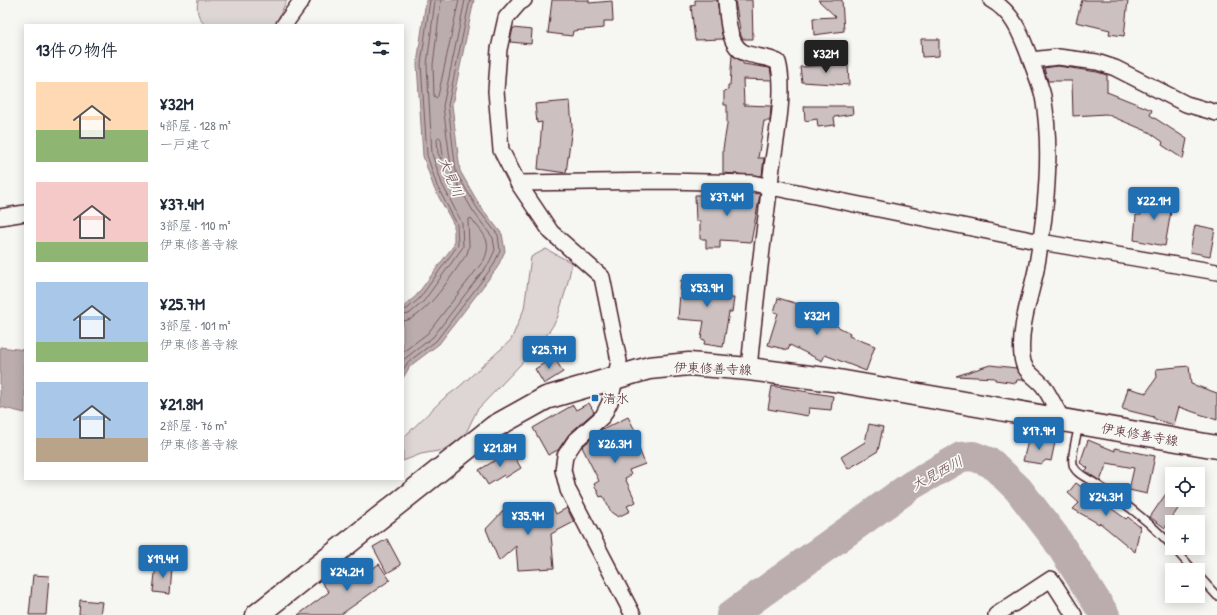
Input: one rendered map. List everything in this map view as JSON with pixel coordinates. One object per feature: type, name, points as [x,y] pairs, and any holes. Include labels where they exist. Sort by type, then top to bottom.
[{"type":"main road","name":"伊東修善寺線","points":[[257,615],[494,427],[546,398],[649,368],[689,364],[749,368],[833,380],[1071,423],[1217,447]]},
{"type":"street","points":[[285,24],[302,0]]},
{"type":"street","points":[[524,0],[519,3],[506,18],[499,49],[496,91],[501,150],[518,183],[552,232],[602,277],[619,361],[610,402],[603,416],[575,441],[565,456],[563,470],[568,490],[633,615]]},
{"type":"street","points":[[726,0],[731,36],[735,46],[745,54],[770,58],[778,62],[780,70],[780,109],[757,283],[749,368]]},
{"type":"street","points":[[991,0],[1012,18],[1020,31],[1042,94],[1046,124],[1047,168],[1041,242],[1023,326],[1022,358],[1028,374],[1043,386],[1071,423]]},
{"type":"street","points":[[1030,60],[1058,58],[1103,64],[1115,68],[1186,104],[1217,114]]},
{"type":"street","points":[[518,183],[665,181],[752,183],[1041,242],[1217,272]]},
{"type":"street","points":[[0,217],[24,213]]},
{"type":"street","points":[[996,615],[1051,579],[1074,615]]},
{"type":"lane","points":[[1071,423],[1073,465],[1077,471],[1144,520],[1165,540]]},
{"type":"lane","points":[[1180,555],[1187,563]]},
{"type":"lane","points":[[1205,583],[1217,596]]},
{"type":"shaded area","points":[[198,0],[287,0],[275,24],[204,24],[198,14]]},
{"type":"shaded area","points":[[546,249],[572,263],[557,319],[543,341],[477,410],[464,437],[444,450],[421,454],[404,461],[404,437],[443,399],[459,387],[511,340],[524,309],[531,257]]},
{"type":"water","name":"大見川","points":[[426,0],[474,0],[452,105],[460,171],[480,206],[502,234],[505,251],[497,268],[439,344],[410,366],[404,376],[404,306],[416,296],[454,245],[454,225],[434,188],[423,156],[417,64]]},
{"type":"water","points":[[0,347],[24,350],[24,413],[0,407]]},
{"type":"building","points":[[552,0],[589,0],[589,3],[612,1],[613,21],[604,21],[604,28],[573,31],[572,36],[548,33]]},
{"type":"building","points":[[695,0],[717,0],[723,39],[695,40],[691,6],[695,5]]},
{"type":"building","points":[[735,0],[752,0],[753,39],[743,39],[741,36]]},
{"type":"building","points":[[818,0],[842,0],[844,31],[814,35],[813,18],[836,17]]},
{"type":"building","points":[[1082,0],[1128,0],[1124,36],[1109,34],[1110,30],[1076,22]]},
{"type":"building","points":[[513,28],[532,30],[531,44],[510,42]]},
{"type":"building","points":[[921,39],[939,39],[939,56],[922,57]]},
{"type":"building","points":[[732,55],[743,62],[743,64],[770,68],[772,80],[743,79],[744,105],[771,106],[770,121],[764,121],[758,158],[764,158],[762,176],[723,173],[723,149],[727,125],[727,105],[724,105],[724,91],[728,90],[728,85],[730,85]]},
{"type":"building","points":[[848,64],[849,85],[802,82],[800,67]]},
{"type":"building","points":[[1058,66],[1107,75],[1107,92],[1152,110],[1150,115],[1187,139],[1183,159],[1162,145],[1163,142],[1149,132],[1106,114],[1073,116],[1072,81],[1048,81],[1045,72],[1044,68]]},
{"type":"building","points":[[570,101],[572,127],[566,173],[538,169],[542,122],[537,123],[535,104]]},
{"type":"building","points":[[804,106],[852,106],[853,114],[834,117],[835,125],[818,127],[817,119],[805,121]]},
{"type":"building","points":[[722,191],[760,194],[751,242],[720,240],[720,248],[706,248],[706,239],[700,239],[700,221],[696,221],[695,195],[722,195]]},
{"type":"building","points":[[1157,196],[1173,199],[1165,246],[1134,240],[1136,215],[1141,215],[1143,198],[1156,200]]},
{"type":"building","points":[[1195,225],[1215,229],[1210,256],[1190,252]]},
{"type":"building","points":[[681,280],[730,284],[729,298],[734,298],[732,312],[729,312],[723,347],[704,344],[705,340],[701,339],[704,321],[678,319]]},
{"type":"building","points":[[778,298],[805,306],[804,309],[850,333],[849,336],[875,346],[866,371],[825,355],[822,361],[790,345],[788,350],[768,345],[778,313],[774,312]]},
{"type":"building","points":[[554,357],[563,372],[544,384],[535,369]]},
{"type":"building","points":[[990,365],[1016,368],[1024,380],[1017,380],[1016,383],[995,380],[995,378],[956,376]]},
{"type":"building","points":[[1189,366],[1191,384],[1217,393],[1217,420],[1179,407],[1174,425],[1154,419],[1154,417],[1122,409],[1128,388],[1146,393],[1157,377],[1156,369]]},
{"type":"building","points":[[772,386],[833,396],[831,410],[809,408],[808,416],[768,409]]},
{"type":"building","points":[[589,403],[594,412],[569,434],[558,450],[548,455],[533,428],[573,405],[576,410]]},
{"type":"building","points":[[628,417],[637,434],[634,436],[645,464],[629,470],[631,475],[625,478],[636,502],[627,506],[630,511],[618,517],[611,512],[603,496],[600,497],[594,484],[599,481],[582,447],[603,428],[604,429]]},
{"type":"building","points":[[869,424],[883,427],[878,451],[848,469],[841,457],[865,442]]},
{"type":"building","points":[[1029,437],[1055,442],[1051,461],[1046,460],[1041,464],[1023,461]]},
{"type":"building","points":[[1088,440],[1115,451],[1115,448],[1155,456],[1147,494],[1129,490],[1134,468],[1107,463],[1100,481],[1085,471],[1088,468],[1080,463]]},
{"type":"building","points":[[511,451],[521,468],[505,478],[504,475],[488,485],[479,470]]},
{"type":"building","points":[[1076,483],[1126,519],[1128,517],[1140,527],[1135,552],[1100,523],[1099,524],[1073,509],[1079,503],[1068,493]]},
{"type":"building","points":[[1165,495],[1165,507],[1179,507],[1174,515],[1165,515],[1165,528],[1150,517]]},
{"type":"building","points":[[538,504],[541,510],[552,505],[556,514],[567,508],[574,522],[551,534],[554,568],[518,570],[516,546],[499,561],[486,529],[506,508],[511,518]]},
{"type":"building","points":[[387,539],[401,565],[387,573],[373,547]]},
{"type":"building","points":[[156,564],[172,566],[170,594],[153,592]]},
{"type":"building","points":[[379,564],[390,580],[340,615],[298,615],[329,592],[322,583],[341,569],[351,583]]},
{"type":"building","points":[[33,575],[49,576],[46,615],[29,615]]},
{"type":"building","points":[[80,600],[102,602],[100,615],[79,615]]},
{"type":"waterway","name":"大見西川","points":[[731,615],[912,485],[961,457],[973,456],[991,463],[1018,489],[1055,537],[1105,615]]},
{"type":"place","name":"清水","points":[[595,398]]}]
